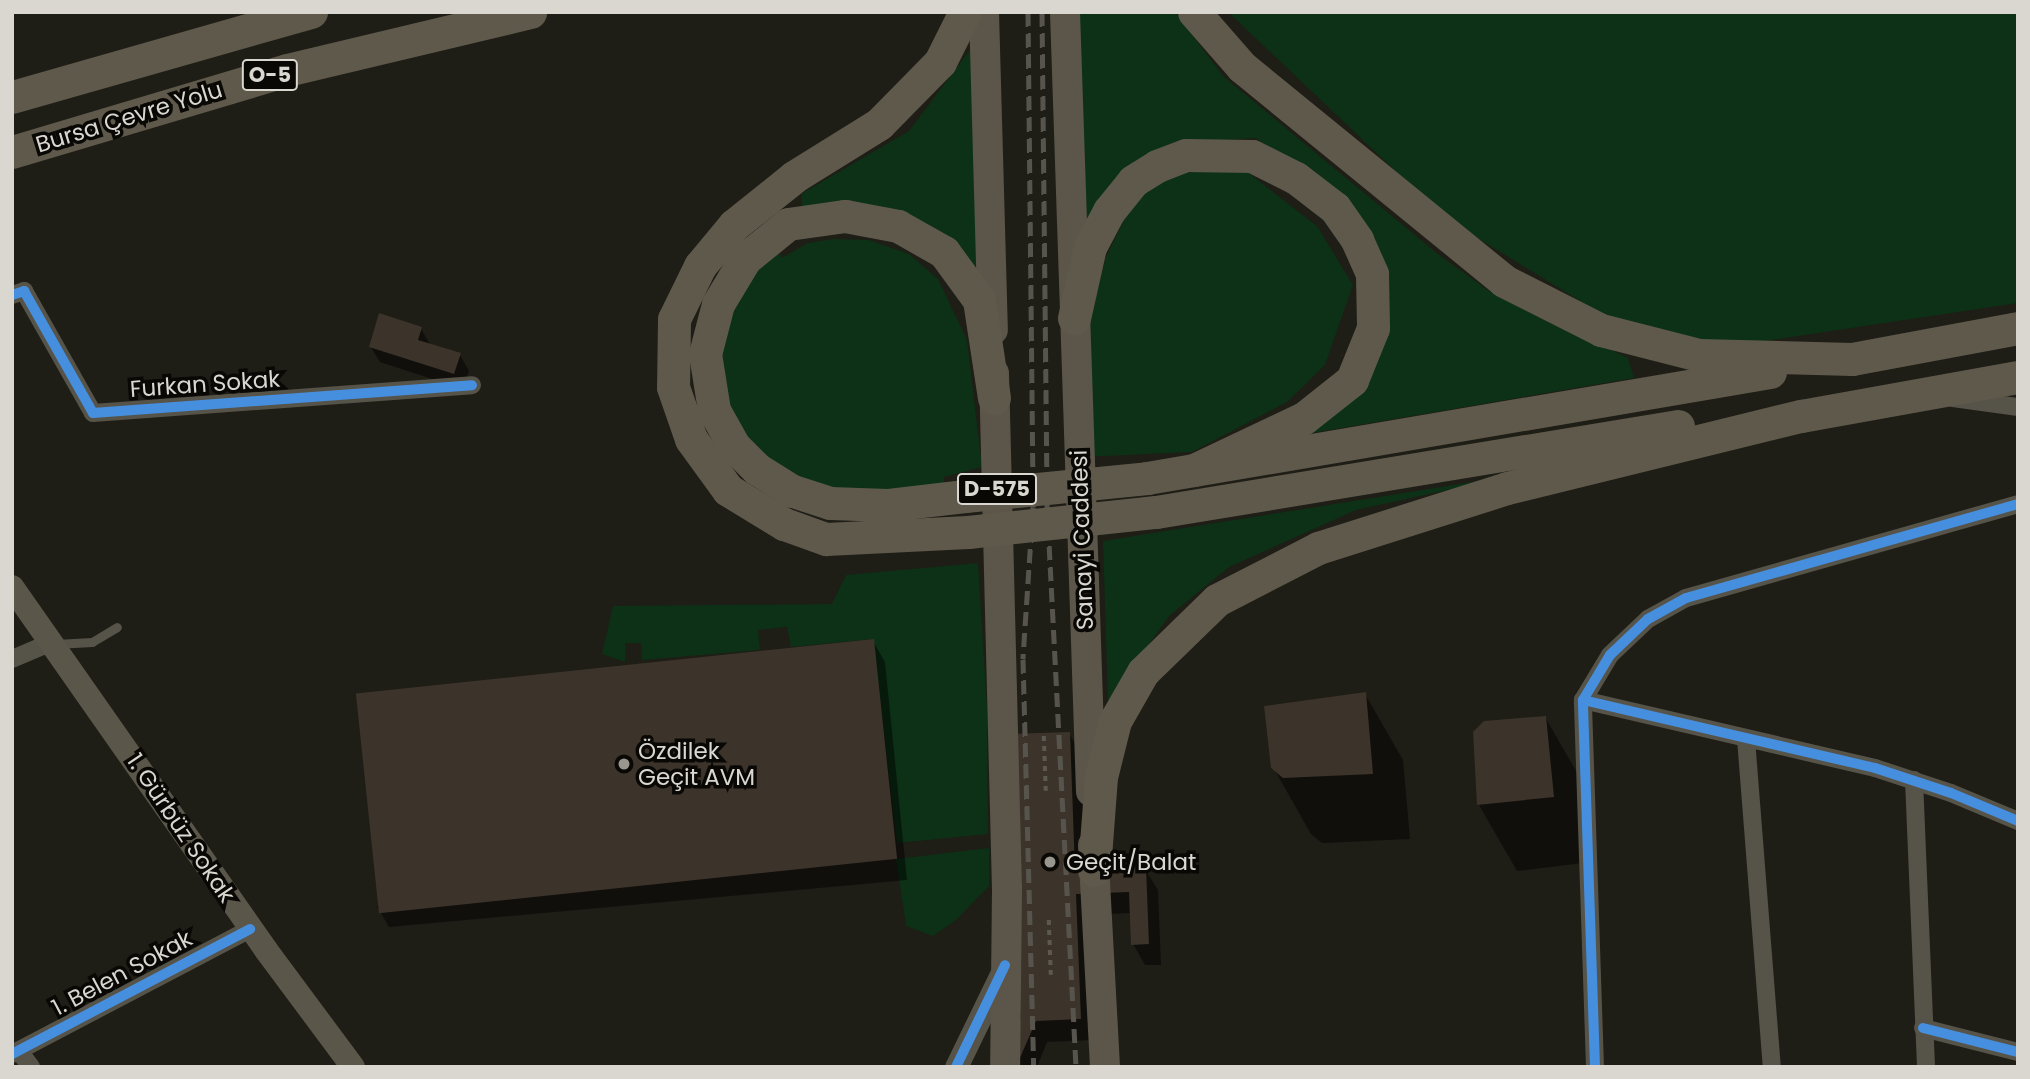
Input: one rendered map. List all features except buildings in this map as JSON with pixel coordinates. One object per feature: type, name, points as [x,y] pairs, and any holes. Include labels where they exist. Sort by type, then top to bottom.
[{"type":"highway","name":"O-5","points":[[12,97],[310,12]]},
{"type":"highway","name":"Bursa Çevre Yolu","points":[[12,152],[287,70],[530,12]]},
{"type":"highway","points":[[965,12],[940,62],[879,124],[784,185],[734,225],[700,266],[674,319],[673,387],[691,439],[728,490],[784,524],[825,539],[968,532],[1156,512],[1660,429],[1916,396]]},
{"type":"highway","name":"D-575","points":[[984,12],[995,398],[1005,1067]]},
{"type":"highway","name":"Sanayi Caddesi","points":[[1065,12],[1094,870],[1105,1067]]},
{"type":"highway","points":[[1194,12],[1242,67],[1334,144],[1504,281],[1556,311],[1601,330],[1699,355],[1852,359]]},
{"type":"highway","points":[[1074,318],[1090,247],[1109,211],[1133,181],[1157,166],[1185,155],[1252,156],[1296,178],[1335,208],[1357,240],[1372,274],[1373,328],[1352,380],[1304,418],[1194,470]]},
{"type":"highway","points":[[995,398],[979,300],[944,252],[898,226],[845,216],[788,224],[745,259],[718,303],[705,354],[714,410],[734,446],[757,469],[792,491],[831,503],[887,505],[1147,478],[1852,359],[2018,328]]},
{"type":"highway","points":[[1094,870],[1101,777],[1115,721],[1143,672],[1217,600],[1318,548],[1507,488],[1801,416],[2018,377]]},
{"type":"main road","name":"1. Gürbüz Sokak","points":[[12,587],[48,645],[125,747],[250,929],[353,1067]]},
{"type":"street","name":"Furkan Sokak","points":[[12,295],[24,291],[93,413],[472,385]]},
{"type":"street","points":[[1916,396],[2018,407]]},
{"type":"street","points":[[1595,1067],[1583,700],[1618,645],[1648,618],[1686,598],[2018,504]]},
{"type":"street","points":[[12,659],[48,645]]},
{"type":"street","points":[[1583,700],[1914,780],[2018,821]]},
{"type":"street","points":[[1746,738],[1772,1067]]},
{"type":"street","points":[[1914,780],[1926,1067]]},
{"type":"street","name":"1. Belen Sokak","points":[[16,1052],[250,929]]},
{"type":"street","points":[[956,1067],[1005,965]]},
{"type":"street","points":[[1923,1028],[2018,1052]]},
{"type":"street","points":[[16,1052],[31,1067]]},
{"type":"lane","points":[[48,645],[92,642],[117,628]]},
{"type":"path","points":[[1044,736],[1046,792]]},
{"type":"path","points":[[1049,920],[1051,975]]},
{"type":"green space","points":[[1062,12],[1175,12],[1223,76],[1439,255],[1489,291],[1628,358],[1634,378],[1306,434],[1387,324],[1342,203],[1256,138],[1196,142],[1087,225]]},
{"type":"green space","points":[[1228,12],[2018,12],[2018,303],[1719,348],[1632,333],[1445,218]]},
{"type":"green space","points":[[973,46],[978,281],[953,248],[803,213],[801,194],[909,131]]},
{"type":"green space","points":[[1242,168],[1317,226],[1353,285],[1325,365],[1287,402],[1192,452],[1082,457],[1088,327],[1106,257],[1144,179],[1194,169]]},
{"type":"green space","points":[[833,239],[869,240],[909,254],[938,279],[967,340],[982,467],[944,477],[944,485],[850,495],[813,489],[770,464],[735,425],[722,383],[721,345],[734,302],[754,270],[779,252],[782,258],[808,243]]},
{"type":"green space","points":[[1516,475],[1356,510],[1229,567],[1169,616],[1108,702],[1103,541]]},
{"type":"green space","points":[[978,563],[987,708],[988,834],[897,843],[873,639],[791,647],[787,627],[758,630],[760,650],[642,660],[641,643],[625,643],[625,662],[602,654],[613,606],[832,604],[846,575]]},
{"type":"green space","points":[[989,848],[989,886],[956,920],[933,936],[906,926],[896,859]]},
{"type":"railway","points":[[1028,12],[1033,507],[1023,659],[1034,1067]]},
{"type":"railway","points":[[1042,12],[1047,504],[1076,1067]]},
{"type":"cycle path","points":[[12,295],[24,291],[93,413],[472,385]]},
{"type":"cycle path","points":[[1595,1067],[1583,700],[1610,655],[1648,619],[1686,598],[2018,504]]},
{"type":"cycle path","points":[[1583,700],[1875,768],[1951,793],[2018,821]]},
{"type":"cycle path","points":[[12,1054],[250,929]]},
{"type":"cycle path","points":[[956,1067],[1005,965]]},
{"type":"cycle path","points":[[1923,1028],[2018,1052]]},
{"type":"place","name":"Özdilek Geçit AVM","points":[[624,764]]},
{"type":"place","name":"Geçit/Balat","points":[[1050,862]]}]
